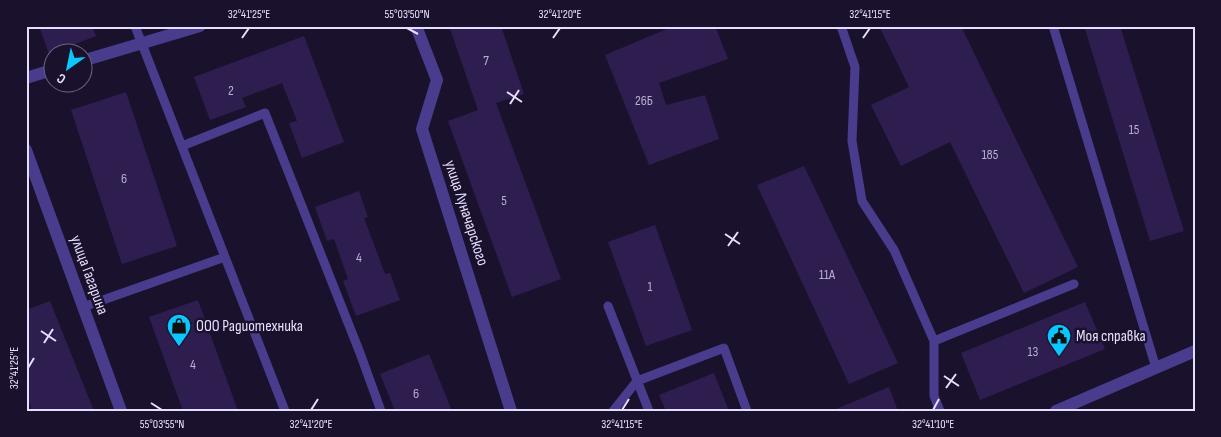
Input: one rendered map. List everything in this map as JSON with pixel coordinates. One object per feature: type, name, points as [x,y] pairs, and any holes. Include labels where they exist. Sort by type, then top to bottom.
[{"type":"street","points":[[92,58],[200,26]]},
{"type":"street","name":"улица Луначарского","points":[[416,26],[437,80],[422,129],[511,411]]},
{"type":"street","points":[[26,78],[42,73]]},
{"type":"street","name":"улица Гагарина","points":[[26,150],[121,411]]},
{"type":"street","points":[[1056,411],[1195,351]]},
{"type":"lane","points":[[135,26],[285,411]]},
{"type":"lane","points":[[841,26],[855,67],[852,140],[862,202],[894,250],[934,341],[934,396],[940,411]]},
{"type":"lane","points":[[1053,26],[1156,368]]},
{"type":"lane","points":[[182,146],[265,113],[381,411]]},
{"type":"lane","points":[[83,307],[225,257]]},
{"type":"lane","points":[[934,341],[1074,284]]},
{"type":"lane","points":[[608,306],[649,411]]},
{"type":"lane","points":[[613,411],[637,381],[724,348],[747,411]]},
{"type":"building","points":[[39,26],[92,26],[96,36],[80,42],[45,42]]},
{"type":"building","points":[[449,26],[501,26],[524,94],[496,103],[561,279],[512,297],[448,121],[478,110]]},
{"type":"building","points":[[674,26],[715,26],[728,59],[659,83],[666,105],[705,95],[719,139],[649,165],[605,55]]},
{"type":"building","points":[[879,26],[961,26],[1078,267],[1024,293],[950,142],[901,166],[871,105],[909,87]]},
{"type":"building","points":[[1084,26],[1120,26],[1184,231],[1150,241]]},
{"type":"building","points":[[304,36],[344,142],[302,158],[289,123],[297,121],[282,83],[242,98],[246,107],[210,120],[194,77]]},
{"type":"building","points":[[126,92],[177,246],[122,264],[71,110]]},
{"type":"building","points":[[804,166],[898,363],[849,384],[757,185]]},
{"type":"building","points":[[359,191],[368,217],[364,218],[385,274],[390,273],[400,300],[356,316],[343,281],[348,279],[334,239],[327,241],[315,207]]},
{"type":"building","points":[[655,225],[692,330],[646,346],[608,242]]},
{"type":"building","points":[[198,300],[238,411],[183,411],[149,317]]},
{"type":"building","points":[[50,301],[94,411],[32,411],[26,395],[26,310]]},
{"type":"building","points":[[1085,302],[1105,349],[980,400],[961,353]]},
{"type":"building","points":[[429,354],[452,411],[395,411],[380,374]]},
{"type":"building","points":[[714,373],[729,411],[666,411],[659,395]]},
{"type":"building","points":[[889,387],[898,411],[831,411]]},
{"type":"place","name":"ООО Радиотехника","points":[[179,347]]},
{"type":"place","name":"Моя справка","points":[[1059,357]]}]
